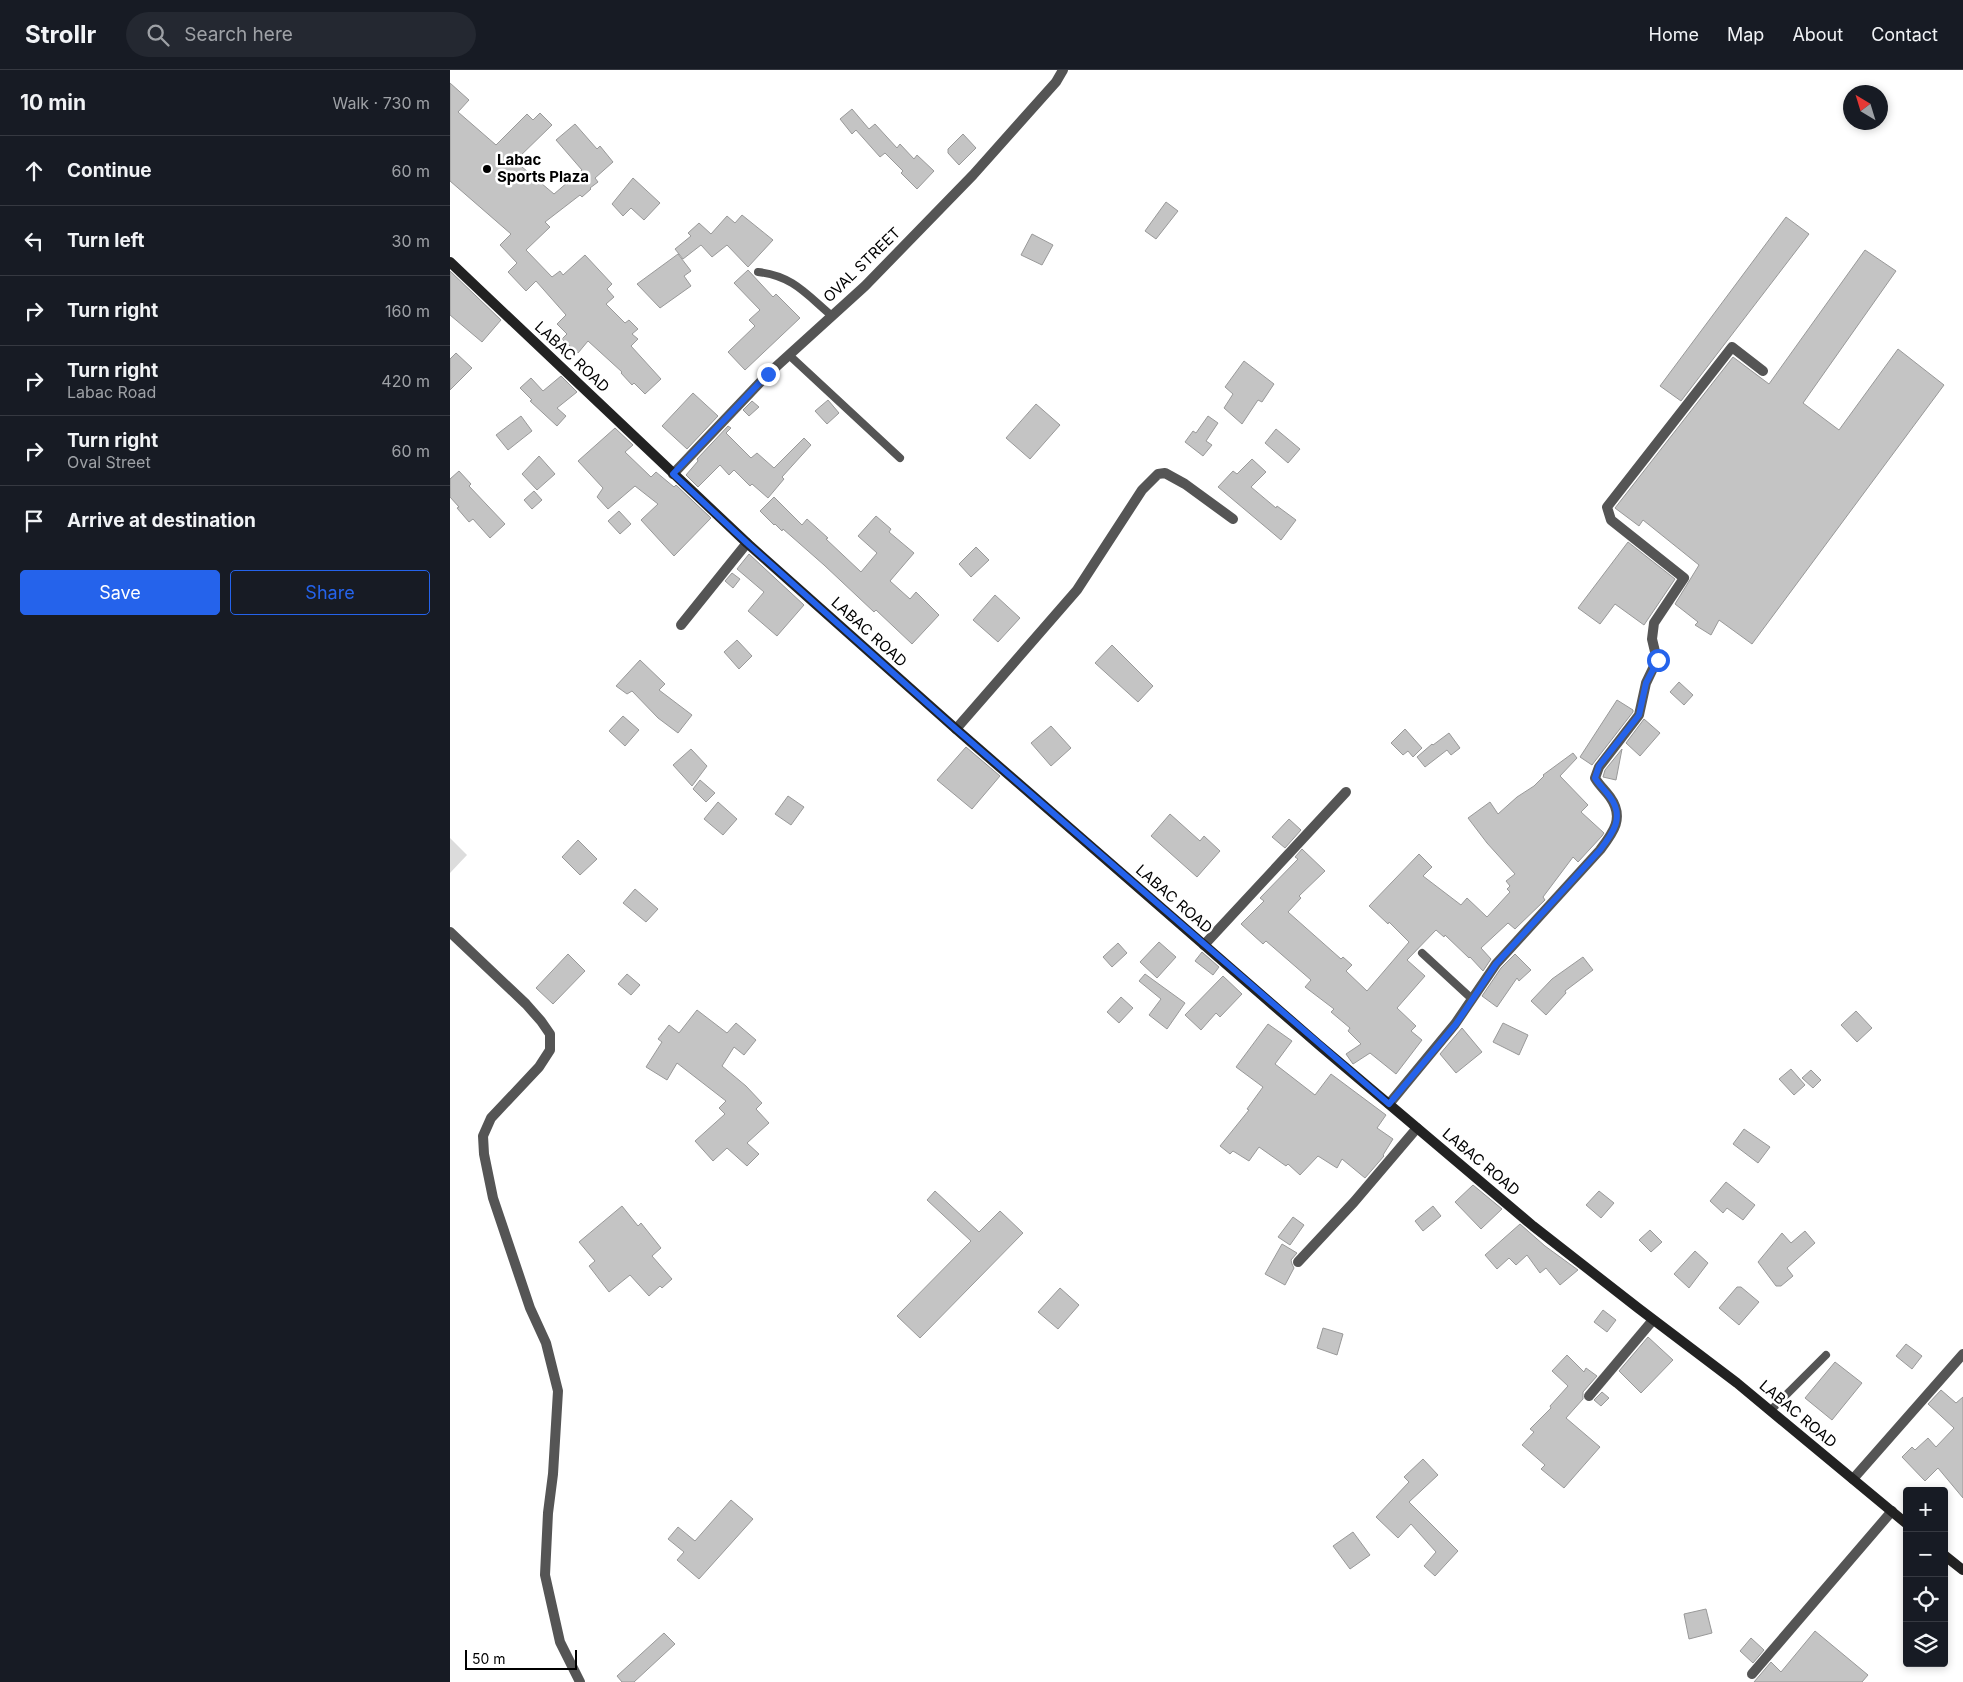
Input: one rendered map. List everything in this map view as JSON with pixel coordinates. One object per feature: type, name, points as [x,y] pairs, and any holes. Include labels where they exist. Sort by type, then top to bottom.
[{"type":"street","name":"OVAL STREET","points":[[673,474],[768,374],[865,286],[973,175],[1056,82],[1063,70]]},
{"type":"street","name":"LABAC ROAD","points":[[450,262],[747,543],[956,729],[1204,945],[1533,1226],[1652,1320],[1737,1383],[1903,1521]]},
{"type":"street","points":[[1389,1104],[1456,1024],[1496,964],[1600,850],[1615,830],[1616,810],[1610,797],[1595,778],[1599,766],[1639,715],[1646,683],[1658,660],[1652,639],[1654,623],[1684,578],[1611,520],[1607,507],[1732,347],[1763,371]]},
{"type":"street","points":[[956,729],[1077,590],[1142,490],[1158,474],[1164,473],[1185,484],[1233,519]]},
{"type":"street","points":[[681,624],[747,543]]},
{"type":"street","points":[[1204,945],[1346,792]]},
{"type":"street","points":[[450,932],[526,1004],[541,1020],[550,1034],[550,1050],[539,1067],[491,1118],[484,1136],[484,1145],[493,1198],[530,1308],[546,1343],[558,1391],[545,1575],[560,1642],[580,1682]]},
{"type":"street","points":[[1298,1262],[1354,1202],[1417,1128]]},
{"type":"street","points":[[1589,1396],[1652,1320]]},
{"type":"street","points":[[1853,1479],[1963,1354]]},
{"type":"street","points":[[1752,1674],[1892,1512]]},
{"type":"street","points":[[1948,1558],[1963,1570]]},
{"type":"lane","points":[[758,272],[775,274],[790,281],[832,316]]},
{"type":"lane","points":[[789,355],[900,458]]},
{"type":"lane","points":[[1422,953],[1472,999]]},
{"type":"lane","points":[[1770,1411],[1826,1355]]},
{"type":"shaded area","points":[[450,838],[467,855],[450,873]]},
{"type":"building","points":[[450,83],[469,100],[458,112],[496,145],[527,114],[533,120],[540,113],[552,125],[515,161],[554,194],[582,170],[556,140],[575,124],[597,149],[600,146],[613,162],[595,178],[598,182],[582,197],[580,195],[545,222],[550,227],[526,250],[552,277],[560,271],[563,275],[585,255],[612,284],[607,289],[614,297],[606,304],[625,323],[629,320],[638,329],[632,334],[638,339],[631,346],[661,379],[645,394],[634,383],[632,385],[622,372],[588,341],[578,353],[562,339],[567,334],[557,324],[566,315],[536,281],[526,291],[508,272],[517,263],[500,245],[511,234],[450,181]]},
{"type":"building","points":[[852,109],[869,129],[875,124],[897,148],[900,144],[914,159],[917,155],[934,171],[917,189],[885,153],[880,157],[856,130],[852,134],[840,119]]},
{"type":"building","points":[[963,134],[976,148],[959,165],[948,153],[948,149]]},
{"type":"building","points":[[633,178],[660,203],[644,220],[631,208],[623,216],[612,204]]},
{"type":"building","points":[[1166,202],[1178,211],[1156,239],[1145,231]]},
{"type":"building","points":[[742,215],[773,240],[748,267],[727,245],[712,257],[701,245],[683,259],[675,249],[691,236],[688,233],[699,223],[711,234],[727,216],[735,223]]},
{"type":"building","points":[[1786,217],[1809,234],[1681,401],[1660,386]]},
{"type":"building","points":[[1032,234],[1053,245],[1042,265],[1021,255]]},
{"type":"building","points":[[1865,250],[1896,271],[1803,403],[1839,430],[1898,349],[1944,385],[1752,644],[1719,620],[1711,635],[1695,625],[1698,622],[1675,604],[1699,565],[1643,520],[1639,526],[1615,508],[1733,357],[1769,384]]},
{"type":"building","points":[[678,254],[691,271],[684,276],[691,286],[660,308],[637,284]]},
{"type":"building","points":[[748,270],[773,297],[776,294],[800,318],[745,370],[728,352],[755,326],[749,320],[760,310],[734,283]]},
{"type":"building","points":[[450,271],[501,320],[482,342],[450,315]]},
{"type":"building","points":[[456,353],[472,368],[450,390],[450,359]]},
{"type":"building","points":[[1244,361],[1274,384],[1262,402],[1258,400],[1242,424],[1224,408],[1233,394],[1225,387]]},
{"type":"building","points":[[561,376],[577,392],[557,408],[566,416],[557,426],[530,401],[532,400],[520,388],[531,378],[543,391]]},
{"type":"building","points":[[693,393],[718,416],[687,449],[662,426]]},
{"type":"building","points":[[828,400],[839,413],[827,424],[815,411]]},
{"type":"building","points":[[752,401],[759,407],[749,416],[743,410]]},
{"type":"building","points":[[1036,404],[1060,425],[1030,459],[1006,438]]},
{"type":"building","points":[[521,416],[532,431],[508,450],[496,435]]},
{"type":"building","points":[[1208,416],[1218,423],[1206,441],[1212,445],[1203,456],[1185,442],[1193,431],[1196,433]]},
{"type":"building","points":[[728,426],[731,428],[726,433],[751,458],[757,453],[774,468],[804,438],[811,445],[782,477],[784,479],[768,498],[752,484],[750,486],[734,470],[729,475],[720,465],[698,487],[686,475],[698,461],[697,459]]},
{"type":"building","points":[[615,428],[633,445],[625,452],[651,477],[656,472],[674,487],[676,485],[711,518],[674,556],[641,520],[658,504],[635,486],[608,509],[597,497],[603,488],[578,461]]},
{"type":"building","points":[[1276,429],[1300,449],[1288,463],[1265,443]]},
{"type":"building","points":[[539,456],[555,474],[537,490],[522,474]]},
{"type":"building","points":[[1252,459],[1266,472],[1251,487],[1276,508],[1277,506],[1296,520],[1281,540],[1218,487],[1233,471],[1237,474]]},
{"type":"building","points":[[459,471],[471,484],[469,486],[505,524],[490,538],[473,519],[469,522],[450,497],[450,479]]},
{"type":"building","points":[[534,491],[542,500],[532,509],[524,500]]},
{"type":"building","points":[[774,497],[802,525],[807,519],[861,572],[877,553],[858,536],[876,516],[891,529],[889,532],[914,553],[890,581],[910,599],[916,592],[939,615],[912,644],[876,610],[874,612],[824,565],[783,529],[782,531],[774,525],[760,511]]},
{"type":"building","points":[[619,511],[631,524],[620,534],[608,521]]},
{"type":"building","points":[[1628,542],[1675,579],[1644,625],[1615,604],[1600,624],[1578,608]]},
{"type":"building","points":[[976,547],[989,560],[971,577],[959,564]]},
{"type":"building","points":[[749,554],[804,605],[777,636],[748,611],[764,592],[737,569]]},
{"type":"building","points":[[732,573],[740,579],[733,588],[725,581]]},
{"type":"building","points":[[995,595],[1020,618],[998,642],[973,620]]},
{"type":"building","points":[[737,640],[752,656],[739,669],[724,652]]},
{"type":"building","points":[[1112,645],[1153,686],[1138,702],[1095,663]]},
{"type":"building","points":[[640,660],[665,684],[659,690],[692,715],[678,733],[658,718],[632,691],[627,694],[616,686]]},
{"type":"building","points":[[1679,682],[1693,695],[1684,705],[1670,692]]},
{"type":"building","points":[[1617,700],[1633,710],[1633,712],[1592,765],[1580,757]]},
{"type":"building","points":[[623,716],[639,730],[625,746],[609,731]]},
{"type":"building","points":[[1644,719],[1660,733],[1640,756],[1626,743]]},
{"type":"building","points":[[1051,726],[1071,748],[1051,766],[1031,743]]},
{"type":"building","points":[[1405,729],[1422,748],[1413,757],[1408,751],[1403,755],[1391,743]]},
{"type":"building","points":[[1449,733],[1460,748],[1451,755],[1447,750],[1425,767],[1417,757]]},
{"type":"building","points":[[966,747],[1000,776],[972,809],[937,780]]},
{"type":"building","points":[[691,749],[707,766],[692,786],[673,765]]},
{"type":"building","points":[[1622,749],[1616,780],[1603,777],[1605,770]]},
{"type":"building","points":[[1573,753],[1577,758],[1560,776],[1588,805],[1581,812],[1604,833],[1602,836],[1578,862],[1573,857],[1543,897],[1545,900],[1515,929],[1508,923],[1481,948],[1491,959],[1483,971],[1445,935],[1444,937],[1436,930],[1407,960],[1425,976],[1397,1008],[1416,1026],[1411,1031],[1422,1040],[1396,1074],[1370,1053],[1353,1064],[1346,1054],[1361,1044],[1348,1031],[1350,1028],[1331,1012],[1334,1009],[1305,987],[1311,980],[1266,941],[1263,944],[1241,924],[1264,901],[1260,898],[1298,859],[1295,857],[1302,849],[1325,871],[1299,896],[1301,898],[1288,912],[1341,959],[1343,957],[1352,965],[1346,971],[1367,991],[1409,942],[1369,906],[1419,854],[1432,867],[1423,876],[1461,905],[1467,898],[1487,917],[1510,892],[1507,889],[1510,886],[1506,881],[1515,874],[1487,843],[1468,818],[1490,802],[1498,814],[1517,797],[1534,786],[1543,775]]},
{"type":"building","points":[[700,780],[715,793],[706,802],[693,789]]},
{"type":"building","points":[[788,796],[804,807],[791,825],[775,814]]},
{"type":"building","points":[[718,802],[737,819],[723,835],[704,819]]},
{"type":"building","points":[[1170,814],[1200,841],[1204,836],[1220,851],[1197,877],[1151,836]]},
{"type":"building","points":[[1289,819],[1301,830],[1285,848],[1272,837]]},
{"type":"building","points":[[578,840],[597,859],[580,875],[562,857]]},
{"type":"building","points":[[635,889],[658,909],[646,922],[623,903]]},
{"type":"building","points":[[1159,942],[1176,957],[1157,978],[1140,962]]},
{"type":"building","points":[[1118,943],[1127,953],[1112,967],[1103,957]]},
{"type":"building","points":[[1202,952],[1219,967],[1213,975],[1195,961]]},
{"type":"building","points":[[568,954],[585,971],[553,1004],[536,988]]},
{"type":"building","points":[[1515,954],[1531,970],[1519,981],[1517,978],[1497,1007],[1482,996],[1501,968]]},
{"type":"building","points":[[1583,957],[1593,970],[1565,991],[1566,993],[1546,1015],[1531,1001],[1552,979]]},
{"type":"building","points":[[627,974],[640,985],[631,995],[618,984]]},
{"type":"building","points":[[1145,974],[1185,1003],[1167,1029],[1149,1015],[1161,999],[1139,981]]},
{"type":"building","points":[[1223,976],[1242,994],[1220,1017],[1216,1013],[1201,1030],[1185,1015]]},
{"type":"building","points":[[1121,997],[1133,1008],[1119,1023],[1107,1012]]},
{"type":"building","points":[[697,1010],[727,1033],[736,1023],[756,1040],[744,1055],[734,1047],[722,1066],[746,1086],[762,1103],[756,1109],[769,1123],[747,1143],[759,1154],[747,1166],[727,1148],[713,1161],[695,1141],[725,1114],[719,1108],[726,1101],[677,1063],[667,1080],[646,1067],[662,1042],[658,1039],[669,1025],[679,1033]]},
{"type":"building","points":[[1856,1011],[1872,1028],[1857,1042],[1841,1025]]},
{"type":"building","points":[[1503,1023],[1528,1035],[1519,1055],[1493,1042]]},
{"type":"building","points":[[1268,1024],[1292,1041],[1275,1064],[1315,1095],[1331,1074],[1386,1115],[1377,1128],[1393,1139],[1384,1156],[1365,1178],[1342,1159],[1337,1168],[1318,1156],[1300,1175],[1288,1164],[1286,1166],[1259,1147],[1249,1161],[1233,1151],[1230,1154],[1220,1146],[1249,1110],[1247,1109],[1263,1087],[1236,1067]]},
{"type":"building","points":[[1462,1028],[1482,1052],[1456,1073],[1440,1054]]},
{"type":"building","points":[[1791,1069],[1805,1085],[1794,1095],[1779,1079]]},
{"type":"building","points":[[1811,1070],[1821,1080],[1813,1088],[1802,1078]]},
{"type":"building","points":[[1744,1129],[1770,1147],[1758,1163],[1733,1144]]},
{"type":"building","points":[[1726,1182],[1755,1205],[1743,1220],[1727,1208],[1723,1213],[1710,1201]]},
{"type":"building","points":[[1473,1185],[1502,1209],[1481,1229],[1455,1202]]},
{"type":"building","points":[[935,1191],[979,1232],[1000,1211],[1023,1233],[920,1338],[897,1316],[971,1241],[927,1200]]},
{"type":"building","points":[[1599,1191],[1614,1203],[1601,1218],[1586,1205]]},
{"type":"building","points":[[622,1206],[638,1226],[641,1223],[661,1248],[652,1256],[672,1279],[662,1288],[660,1286],[649,1296],[630,1275],[609,1292],[589,1266],[595,1261],[579,1242]]},
{"type":"building","points":[[1433,1206],[1441,1216],[1423,1231],[1415,1221]]},
{"type":"building","points":[[1293,1217],[1304,1225],[1290,1245],[1278,1237]]},
{"type":"building","points":[[1520,1224],[1545,1246],[1578,1270],[1560,1285],[1546,1268],[1540,1273],[1527,1255],[1516,1265],[1509,1258],[1497,1269],[1485,1255]]},
{"type":"building","points":[[1650,1230],[1662,1242],[1651,1252],[1639,1240]]},
{"type":"building","points":[[1805,1231],[1815,1243],[1787,1268],[1793,1276],[1781,1286],[1776,1286],[1758,1262],[1782,1233],[1791,1243]]},
{"type":"building","points":[[1282,1244],[1297,1253],[1291,1260],[1294,1268],[1285,1285],[1265,1274]]},
{"type":"building","points":[[1695,1251],[1708,1263],[1689,1288],[1674,1274]]},
{"type":"building","points":[[1737,1287],[1741,1287],[1759,1302],[1739,1325],[1719,1308]]},
{"type":"building","points":[[1060,1288],[1079,1305],[1058,1329],[1038,1312]]},
{"type":"building","points":[[1603,1310],[1616,1320],[1607,1332],[1594,1322]]},
{"type":"building","points":[[1323,1328],[1343,1334],[1337,1355],[1317,1348]]},
{"type":"building","points":[[1648,1337],[1673,1360],[1641,1393],[1619,1371]]},
{"type":"building","points":[[1906,1344],[1922,1356],[1912,1369],[1896,1356]]},
{"type":"building","points":[[1567,1355],[1584,1372],[1586,1368],[1597,1376],[1583,1392],[1583,1399],[1566,1418],[1600,1447],[1564,1488],[1541,1469],[1545,1465],[1522,1445],[1534,1432],[1530,1429],[1551,1408],[1550,1406],[1568,1386],[1552,1371]]},
{"type":"building","points":[[1835,1362],[1862,1383],[1832,1420],[1805,1398]]},
{"type":"building","points":[[1941,1390],[1956,1403],[1963,1397],[1963,1498],[1938,1468],[1925,1481],[1902,1457],[1912,1447],[1915,1450],[1928,1438],[1936,1447],[1954,1428],[1928,1404]]},
{"type":"building","points":[[1602,1392],[1609,1398],[1601,1406],[1594,1400]]},
{"type":"building","points":[[1423,1459],[1438,1475],[1409,1502],[1458,1551],[1435,1576],[1424,1566],[1436,1552],[1411,1524],[1398,1538],[1376,1517],[1409,1482],[1404,1477]]},
{"type":"building","points":[[731,1500],[753,1519],[699,1579],[677,1560],[684,1552],[668,1539],[678,1527],[695,1541]]},
{"type":"building","points":[[1353,1532],[1370,1555],[1350,1569],[1333,1546]]},
{"type":"building","points":[[1706,1609],[1712,1633],[1689,1639],[1684,1614]]},
{"type":"building","points":[[1815,1631],[1868,1675],[1862,1682],[1754,1682],[1771,1662],[1781,1672]]},
{"type":"building","points":[[664,1633],[675,1644],[634,1682],[622,1682],[617,1676]]},
{"type":"building","points":[[1751,1638],[1764,1650],[1753,1663],[1740,1651]]},
{"type":"place","name":"Labac Sports Plaza","points":[[487,169]]},
{"type":"route","points":[[768,374],[673,474],[747,543],[956,729],[1389,1104],[1456,1024],[1496,964],[1600,850],[1615,830],[1616,810],[1610,797],[1595,778],[1599,766],[1639,715],[1646,683],[1658,660]]}]
